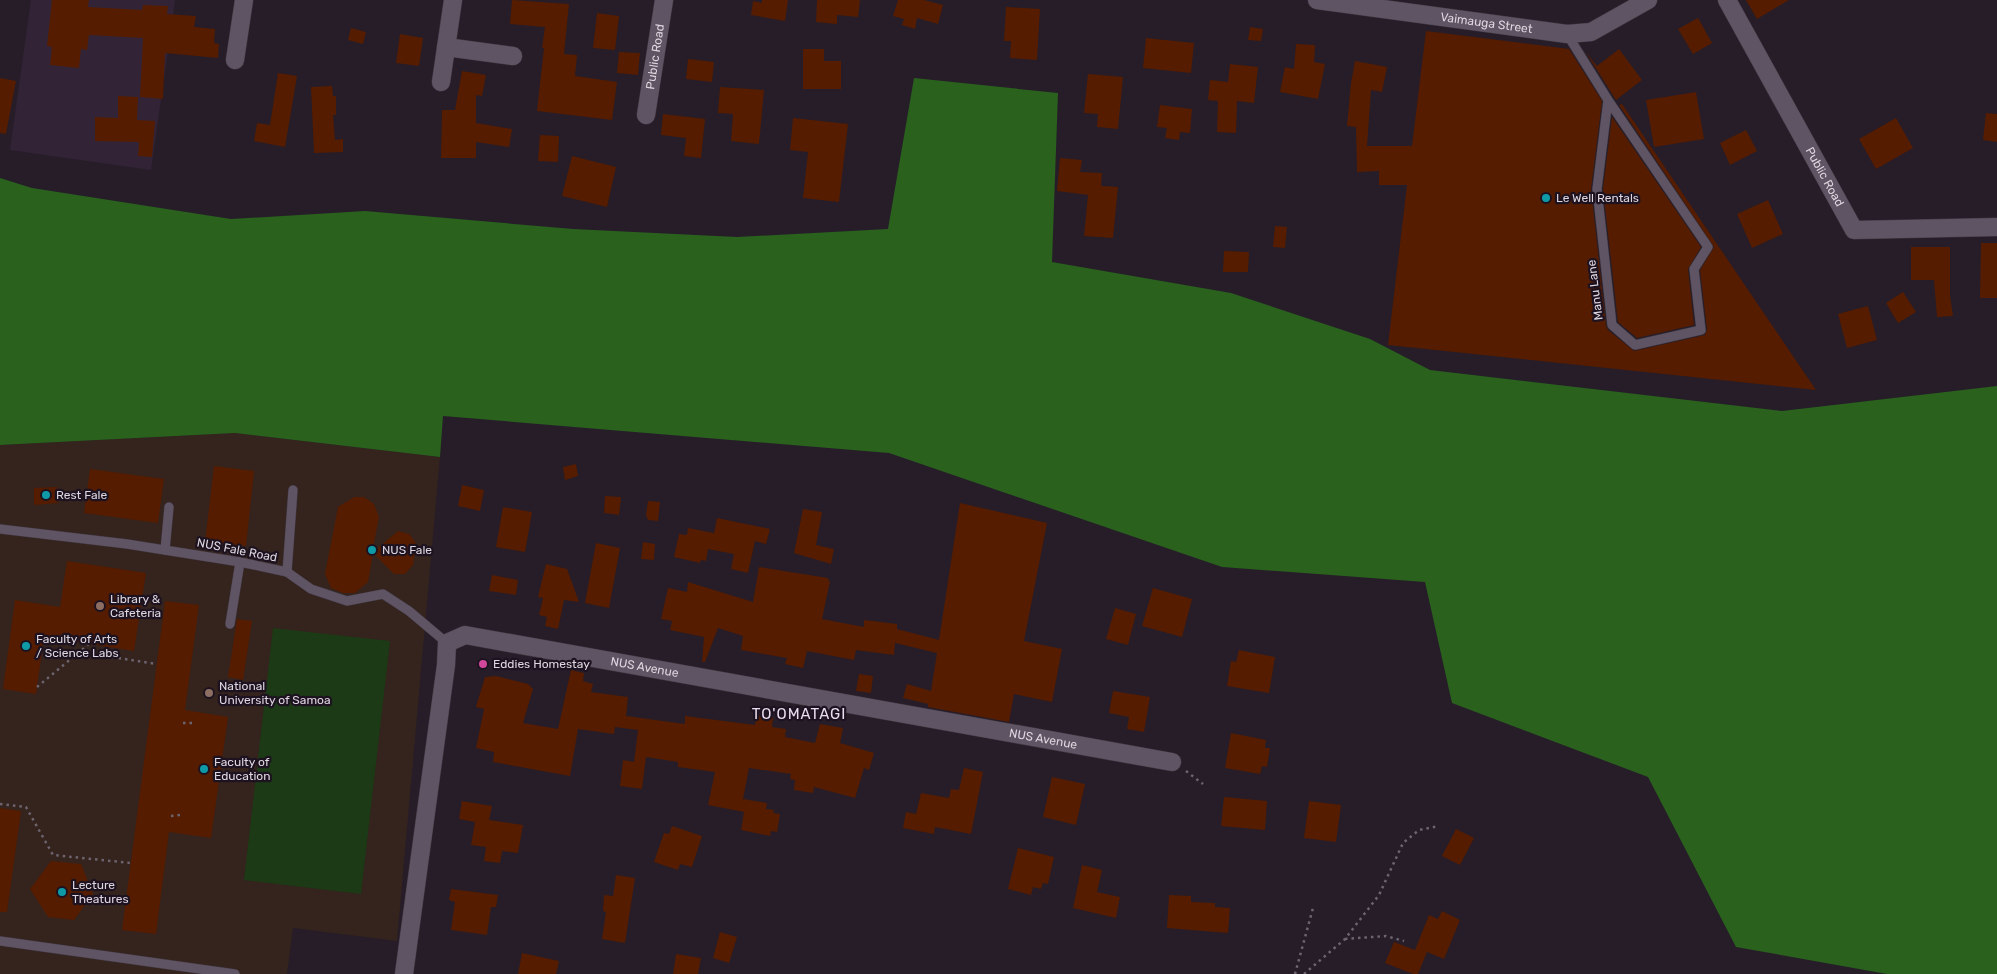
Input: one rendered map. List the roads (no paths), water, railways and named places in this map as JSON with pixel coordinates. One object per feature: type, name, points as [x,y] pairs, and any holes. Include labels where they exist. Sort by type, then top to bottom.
[{"type":"street","points":[[236,60],[244,0]]},
{"type":"street","points":[[441,82],[453,0]]},
{"type":"street","name":"Public Road","points":[[646,114],[664,0]]},
{"type":"street","name":"Vaimauga Street","points":[[1317,0],[1567,34],[1591,32],[1648,0]]},
{"type":"street","name":"Public Road","points":[[1727,0],[1854,230],[1997,227]]},
{"type":"street","points":[[446,47],[513,56]]},
{"type":"street","name":"NUS Avenue","points":[[447,643],[465,636],[1172,762]]},
{"type":"street","points":[[404,974],[446,665],[447,643]]},
{"type":"lane","name":"Manu Lane","points":[[1567,34],[1608,100],[1708,248],[1694,269],[1701,330],[1635,345],[1612,325],[1597,189],[1608,100]]},
{"type":"lane","points":[[287,572],[293,490]]},
{"type":"lane","points":[[165,550],[169,507]]},
{"type":"lane","name":"NUS Fale Road","points":[[0,529],[165,550],[240,562],[287,572],[312,589],[347,601],[384,594],[409,611],[447,643]]},
{"type":"lane","points":[[230,624],[240,562]]},
{"type":"lane","points":[[0,941],[235,974]]},
{"type":"place","name":"Le Well Rentals","points":[[1546,198]]},
{"type":"place","name":"Rest Fale","points":[[46,495]]},
{"type":"place","name":"NUS Fale","points":[[372,550]]},
{"type":"place","name":"Library & Cafeteria","points":[[100,606]]},
{"type":"place","name":"Faculty of Arts / Science Labs","points":[[26,646]]},
{"type":"place","name":"Eddies Homestay","points":[[483,664]]},
{"type":"place","name":"National University of Samoa","points":[[209,693]]},
{"type":"place","name":"Faculty of Education","points":[[204,769]]},
{"type":"place","name":"Lecture Theatures","points":[[62,892]]},
{"type":"district","name":"TO'OMATAGI","points":[[799,714]]}]
